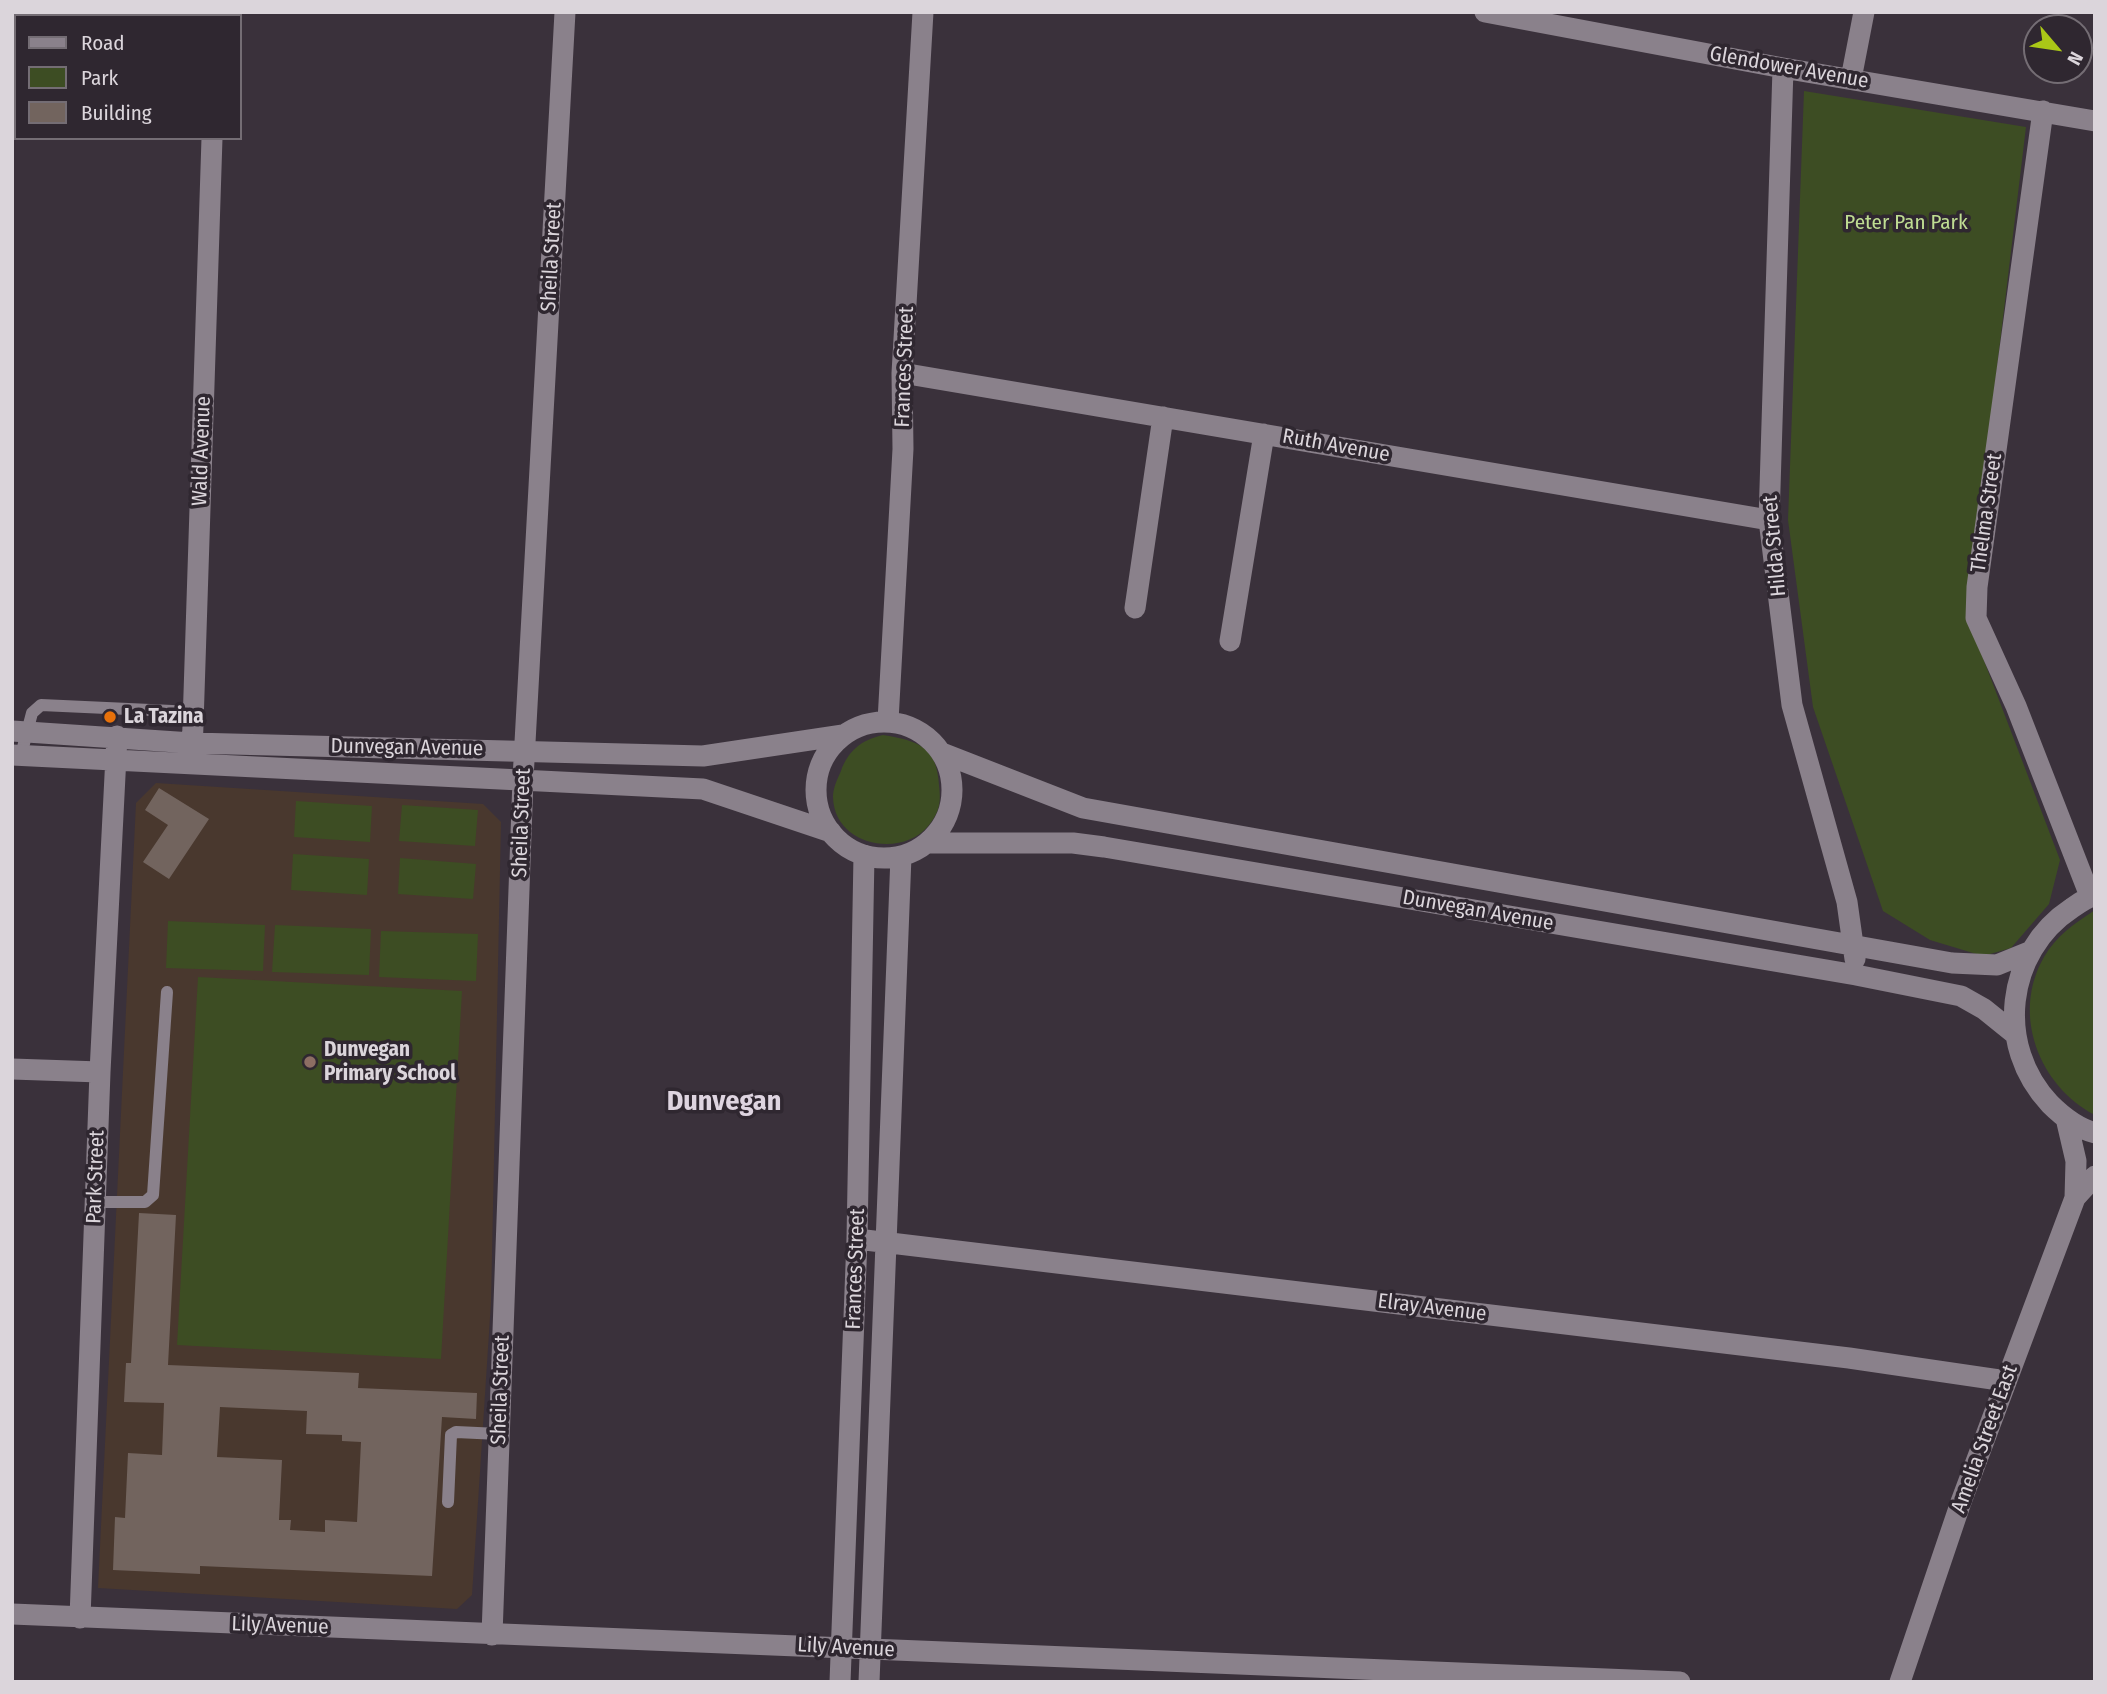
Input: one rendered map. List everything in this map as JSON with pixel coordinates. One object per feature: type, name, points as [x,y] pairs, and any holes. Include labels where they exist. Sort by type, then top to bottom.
[{"type":"street","name":"Sheila Street","points":[[492,1635],[523,779],[565,12]]},
{"type":"street","name":"Frances Street","points":[[888,721],[903,449],[902,373],[923,12]]},
{"type":"street","name":"Glendower Avenue","points":[[1485,12],[1783,68],[2095,121]]},
{"type":"street","points":[[1851,79],[1864,12]]},
{"type":"street","name":"Hilda Street","points":[[1783,68],[1769,520],[1793,705],[1847,902],[1856,975]]},
{"type":"street","name":"Thelma Street","points":[[2043,111],[1977,587],[1976,618],[2016,706],[2092,896]]},
{"type":"street","name":"Wald Avenue","points":[[192,753],[212,140]]},
{"type":"street","name":"Ruth Avenue","points":[[902,373],[1769,520]]},
{"type":"street","points":[[1135,608],[1163,417]]},
{"type":"street","points":[[1230,641],[1264,434]]},
{"type":"street","points":[[888,721],[909,726],[928,737],[942,753],[950,771],[953,791],[949,811],[940,828],[927,843],[901,856],[864,855],[846,846],[831,832],[820,813],[816,792],[819,771],[828,751],[844,735],[865,725],[888,721]]},
{"type":"street","name":"Dunvegan Avenue","points":[[19,731],[117,736],[192,753],[523,779],[703,789],[831,832]]},
{"type":"street","name":"Dunvegan Avenue","points":[[17,755],[113,760],[192,753],[526,751],[703,756],[844,735]]},
{"type":"street","name":"Park Street","points":[[80,1618],[113,760],[117,736]]},
{"type":"street","name":"Dunvegan Avenue","points":[[942,753],[1083,808],[1854,946],[1987,966],[2006,962],[2029,952]]},
{"type":"street","points":[[703,756],[703,789]]},
{"type":"street","points":[[1073,843],[1083,808]]},
{"type":"street","points":[[1229,869],[1235,835]]},
{"type":"street","name":"Dunvegan Avenue","points":[[927,843],[1073,843],[1856,975],[1961,996],[1984,1009],[2015,1034]]},
{"type":"street","name":"Frances Street","points":[[840,1682],[857,1239],[864,855]]},
{"type":"street","name":"Frances Street","points":[[869,1682],[901,856]]},
{"type":"street","points":[[1399,898],[1405,865]]},
{"type":"street","points":[[1551,923],[1558,892]]},
{"type":"street","points":[[2092,896],[2054,920],[2029,952],[2015,988],[2015,1034],[2021,1060],[2037,1090],[2066,1118],[2095,1133]]},
{"type":"street","points":[[12,1069],[100,1072]]},
{"type":"street","name":"Amelia Street East","points":[[1900,1682],[1916,1627],[2075,1198],[2076,1161],[2066,1118]]},
{"type":"street","name":"Amelia Street East","points":[[2075,1198],[2095,1176]]},
{"type":"street","name":"Elray Avenue","points":[[857,1239],[1849,1358],[2006,1381]]},
{"type":"street","name":"Lily Avenue","points":[[12,1614],[1681,1682]]},
{"type":"lane","points":[[17,755],[19,731],[41,705],[194,712]]},
{"type":"lane","points":[[95,1202],[145,1202],[153,1195],[167,992]]},
{"type":"lane","points":[[447,1502],[451,1435],[456,1432],[499,1434]]},
{"type":"shaded area","name":"Dunvegan Primary School","points":[[156,783],[483,804],[501,822],[491,1302],[472,1595],[457,1609],[98,1588],[136,803]]},
{"type":"green space","name":"Peter Pan Park","points":[[1804,91],[2026,127],[1967,616],[2060,860],[2049,904],[2011,948],[1983,956],[1930,940],[1883,911],[1813,707],[1788,520]]},
{"type":"green space","points":[[883,735],[916,743],[930,754],[937,772],[940,796],[938,811],[929,825],[917,836],[903,842],[887,844],[871,842],[845,827],[836,814],[833,797],[844,764],[852,752],[862,743]]},
{"type":"green space","points":[[296,801],[372,806],[370,842],[294,837]]},
{"type":"green space","points":[[402,805],[478,810],[475,846],[399,841]]},
{"type":"green space","points":[[293,854],[369,859],[367,895],[291,890]]},
{"type":"green space","points":[[400,858],[476,864],[473,899],[398,894]]},
{"type":"green space","points":[[2095,910],[2095,1115],[2075,1102],[2059,1086],[2046,1067],[2036,1046],[2030,1002],[2034,979],[2049,949],[2066,931]]},
{"type":"green space","points":[[168,921],[265,925],[263,971],[166,968]]},
{"type":"green space","points":[[275,925],[371,929],[369,975],[272,972]]},
{"type":"green space","points":[[381,931],[478,934],[476,981],[379,977]]},
{"type":"green space","points":[[198,977],[462,991],[441,1359],[177,1345]]},
{"type":"building","points":[[159,788],[209,819],[169,879],[143,862],[168,825],[145,810]]},
{"type":"building","points":[[139,1213],[176,1215],[168,1365],[359,1373],[358,1388],[477,1393],[476,1419],[442,1417],[432,1576],[200,1566],[200,1574],[113,1570],[115,1517],[125,1518],[128,1453],[162,1455],[164,1403],[124,1402],[126,1363],[131,1363]],"holes":[[[220,1407],[307,1411],[306,1434],[342,1435],[342,1441],[361,1442],[357,1522],[325,1520],[325,1532],[290,1530],[291,1520],[279,1520],[282,1460],[217,1457]]]},
{"type":"place","name":"La Tazina","points":[[110,717]]},
{"type":"place","name":"Dunvegan Primary School","points":[[310,1062]]},
{"type":"district","name":"Dunvegan","points":[[724,1102]]}]
